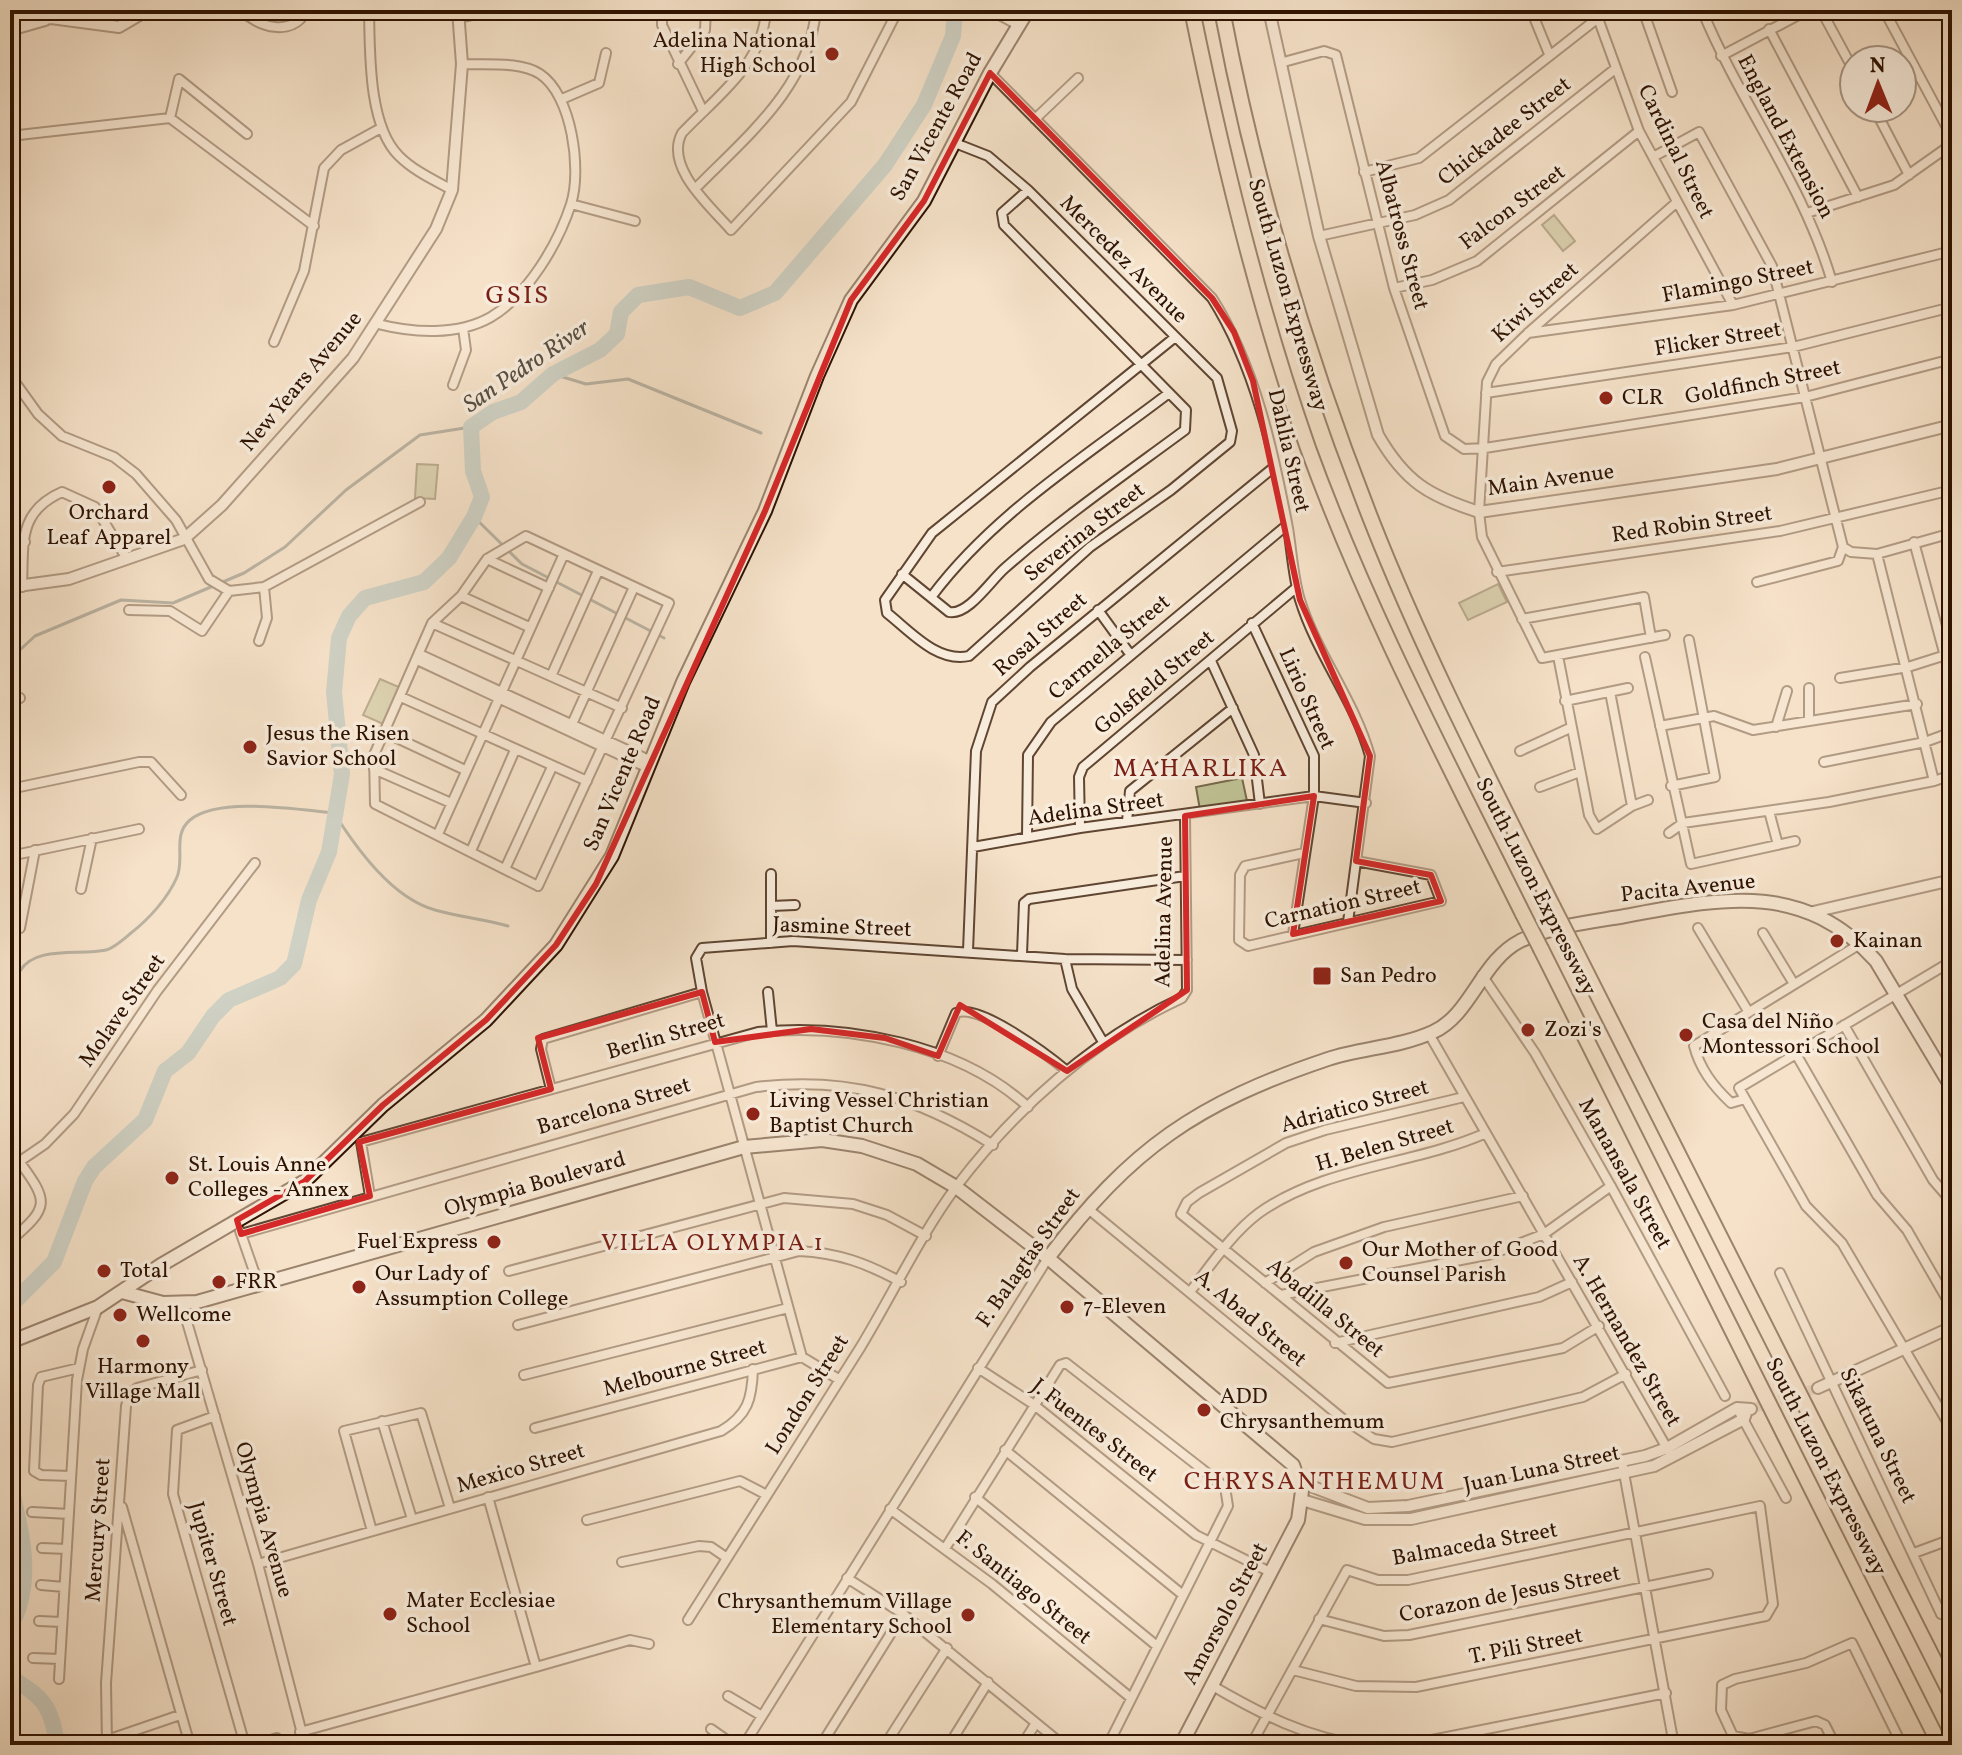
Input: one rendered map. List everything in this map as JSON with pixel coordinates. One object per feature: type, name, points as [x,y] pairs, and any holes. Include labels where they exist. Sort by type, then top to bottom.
[{"type":"highway","name":"South Luzon Expressway","points":[[1192,10],[1244,234],[1282,369],[1343,535],[1420,705],[1523,914],[1940,1745]]},
{"type":"highway","name":"South Luzon Expressway","points":[[1222,10],[1273,226],[1310,350],[1373,524],[1454,707],[1952,1696]]},
{"type":"main road","name":"San Vicente Road","points":[[10,1342],[98,1307],[161,1265],[305,1181],[383,1105],[486,1020],[556,945],[612,856],[687,672],[765,511],[817,376],[851,300],[924,201],[990,73],[1028,10]]},
{"type":"main road","name":"Pacita Avenue","points":[[1578,924],[1670,908],[1756,898],[1813,912],[1861,944],[1898,994],[1951,1085]]},
{"type":"main road","name":"F. Balagtas Street","points":[[1048,1258],[1113,1178],[1152,1145],[1228,1099],[1332,1058],[1429,1034],[1448,1023],[1498,957],[1520,941],[1578,924]]},
{"type":"main road","name":"Olympia Boulevard","points":[[122,1292],[182,1305],[744,1147],[794,1140],[862,1146],[917,1164],[956,1187]]},
{"type":"main road","points":[[956,1187],[1048,1258],[1283,1453],[1300,1482],[1302,1500]]},
{"type":"main road","name":"Amorsolo Street","points":[[1181,1745],[1293,1529],[1302,1500]]},
{"type":"street","points":[[10,20],[51,18],[119,27],[148,10]]},
{"type":"street","points":[[241,10],[253,21],[277,28],[304,16],[307,10]]},
{"type":"street","points":[[369,10],[370,59],[381,128],[397,155],[452,190]]},
{"type":"street","points":[[458,14],[496,10]]},
{"type":"street","points":[[662,10],[662,25],[703,111]]},
{"type":"street","points":[[678,64],[705,30],[706,10]]},
{"type":"street","points":[[766,10],[756,54],[676,145],[677,157],[695,189],[731,230],[851,102],[898,10]]},
{"type":"street","points":[[695,189],[777,105],[806,59],[814,35],[816,10]]},
{"type":"street","points":[[990,10],[1018,25]]},
{"type":"street","name":"Main Avenue","points":[[1269,10],[1319,236],[1378,435],[1393,461],[1429,493],[1479,512],[1777,469],[1952,425]]},
{"type":"street","points":[[1531,10],[1549,54]]},
{"type":"street","points":[[1643,10],[1672,92]]},
{"type":"street","name":"England Extension","points":[[1702,10],[1721,56],[1807,213],[1820,241],[1832,282]]},
{"type":"street","points":[[1721,56],[1808,10]]},
{"type":"street","points":[[1821,10],[1839,44]]},
{"type":"street","points":[[1884,10],[1952,137]]},
{"type":"street","name":"New Years Avenue","points":[[16,587],[69,579],[184,539],[263,461],[353,358],[378,324],[436,229],[452,190],[462,64],[458,14]]},
{"type":"street","points":[[1364,172],[1419,158],[1597,14]]},
{"type":"street","name":"Cardinal Street","points":[[1597,14],[1639,131],[1733,305]]},
{"type":"street","points":[[10,30],[51,18]]},
{"type":"street","points":[[1769,29],[1858,197]]},
{"type":"street","name":"Albatross Street","points":[[1280,63],[1324,51],[1336,55],[1394,288],[1445,436],[1464,449],[1485,448]]},
{"type":"street","points":[[562,99],[599,83],[606,53]]},
{"type":"street","points":[[378,324],[419,330],[463,328],[490,317],[510,302],[554,243],[571,204],[573,147],[562,99],[540,74],[513,67],[462,64]]},
{"type":"street","name":"Chickadee Street","points":[[1319,236],[1415,215],[1449,200],[1615,69]]},
{"type":"street","name":"Dahlia Street","points":[[990,73],[1212,298],[1234,332],[1253,381],[1287,525],[1297,587],[1318,646],[1364,734],[1370,756],[1348,922]]},
{"type":"street","points":[[1035,119],[1078,78]]},
{"type":"street","points":[[170,118],[179,79],[247,134]]},
{"type":"street","points":[[10,136],[170,118],[314,226]]},
{"type":"street","points":[[1882,124],[1909,175]]},
{"type":"street","points":[[274,342],[304,271],[324,168],[341,150],[381,128]]},
{"type":"street","name":"Falcon Street","points":[[1394,288],[1432,280],[1477,261],[1639,131]]},
{"type":"street","points":[[1653,157],[1699,132],[1768,257],[1843,547],[1838,561],[1757,582]]},
{"type":"street","name":"Mercedez Avenue","points":[[955,143],[988,156],[1028,190],[1217,378],[1232,431]]},
{"type":"street","points":[[1807,213],[1894,185],[1952,144]]},
{"type":"street","points":[[1028,190],[1002,213],[1004,225],[1144,365],[1186,410],[1185,430],[1003,569],[962,610],[949,612],[902,574],[932,533],[1024,457],[1144,365],[1174,338]]},
{"type":"street","name":"Kiwi Street","points":[[1479,512],[1486,393],[1496,364],[1677,202]]},
{"type":"street","points":[[571,204],[635,221]]},
{"type":"street","name":"Flamingo Street","points":[[1528,333],[1733,305],[1952,251]]},
{"type":"street","name":"Flicker Street","points":[[1486,393],[1793,347],[1952,307]]},
{"type":"street","points":[[453,385],[466,350],[463,328]]},
{"type":"street","name":"Goldfinch Street","points":[[1485,448],[1805,397],[1952,359]]},
{"type":"street","points":[[10,375],[38,414],[62,436],[87,449],[114,457],[136,474],[176,520],[209,579],[228,590],[264,587],[420,502]]},
{"type":"street","points":[[932,596],[961,557],[1011,514],[1169,393]]},
{"type":"street","name":"Severina Street","points":[[902,574],[885,600],[887,613],[941,655],[955,659],[969,656],[1090,547],[1230,442],[1232,431]]},
{"type":"street","name":"Rosal Street","points":[[968,951],[976,751],[992,702],[1098,610],[1273,468]]},
{"type":"street","name":"Red Robin Street","points":[[1497,572],[1780,531],[1952,490]]},
{"type":"street","points":[[16,587],[28,518],[44,500],[62,492],[95,507],[127,559]]},
{"type":"street","points":[[1479,512],[1482,537],[1497,572],[1542,658],[1665,635]]},
{"type":"street","name":"Carmella Street","points":[[1027,837],[1028,755],[1051,722],[1287,525]]},
{"type":"street","points":[[1843,547],[1851,552],[1877,554],[1914,542],[1952,535]]},
{"type":"street","points":[[526,536],[563,556],[669,603],[538,886],[375,804],[374,755],[432,623],[461,596],[487,559],[526,536]]},
{"type":"street","points":[[10,538],[25,542]]},
{"type":"street","points":[[1914,542],[1948,654],[1952,682]]},
{"type":"street","points":[[1877,554],[1908,667],[1934,781]]},
{"type":"street","points":[[438,834],[563,556]]},
{"type":"street","points":[[487,559],[549,588]]},
{"type":"street","points":[[552,674],[598,571]]},
{"type":"street","points":[[259,641],[267,618],[264,587]]},
{"type":"street","points":[[572,724],[634,587]]},
{"type":"street","name":"Golsfield Street","points":[[1080,828],[1079,777],[1083,767],[1297,587]]},
{"type":"street","points":[[129,610],[170,611],[202,631],[228,590]]},
{"type":"street","points":[[461,596],[529,627]]},
{"type":"street","points":[[1522,619],[1644,597],[1651,638]]},
{"type":"street","points":[[1098,610],[1130,654]]},
{"type":"street","points":[[432,623],[552,674],[622,708]]},
{"type":"street","name":"Lirio Street","points":[[1252,623],[1314,756],[1314,796],[1293,934]]},
{"type":"street","points":[[1671,786],[1715,777],[1689,640]]},
{"type":"street","points":[[1840,678],[1908,667],[1948,654]]},
{"type":"street","points":[[1558,656],[1589,815],[1597,829],[1632,806],[1648,800]]},
{"type":"street","points":[[418,657],[650,764]]},
{"type":"street","points":[[1645,657],[1671,786],[1683,823],[1691,864],[1795,841]]},
{"type":"street","points":[[1211,661],[1254,755],[1260,804]]},
{"type":"street","points":[[1565,701],[1628,688]]},
{"type":"street","points":[[1809,688],[1809,721]]},
{"type":"street","points":[[1776,727],[1787,691]]},
{"type":"street","points":[[1610,692],[1632,806]]},
{"type":"street","points":[[499,696],[572,724],[605,744]]},
{"type":"street","points":[[401,697],[481,736],[587,781]]},
{"type":"street","points":[[10,700],[20,698]]},
{"type":"street","points":[[1660,726],[1714,716],[1753,730],[1917,704]]},
{"type":"street","points":[[1127,821],[1130,791],[1233,708]]},
{"type":"street","points":[[1520,751],[1570,728]]},
{"type":"street","points":[[384,732],[465,770]]},
{"type":"street","points":[[1824,762],[1925,742],[1952,732]]},
{"type":"street","points":[[471,851],[515,750]]},
{"type":"street","points":[[10,789],[151,762],[181,795]]},
{"type":"street","points":[[505,869],[552,767]]},
{"type":"street","points":[[374,769],[451,803]]},
{"type":"street","points":[[1540,787],[1580,772]]},
{"type":"street","points":[[1669,833],[1683,823],[1769,811],[1934,781],[1952,775]]},
{"type":"street","name":"Adelina Street","points":[[973,847],[1080,828],[1314,796],[1366,803]]},
{"type":"street","points":[[1769,811],[1778,845]]},
{"type":"street","name":"Adelina Avenue","points":[[956,1187],[1028,1107],[1067,1071],[1103,1042],[1182,998],[1187,990],[1185,816]]},
{"type":"street","points":[[10,856],[139,829]]},
{"type":"street","points":[[81,889],[92,838]]},
{"type":"street","points":[[20,928],[35,850]]},
{"type":"street","name":"Carnation Street","points":[[1304,853],[1245,866],[1240,875],[1239,940],[1248,946],[1441,901],[1431,875],[1356,861]]},
{"type":"street","name":"Molave Street","points":[[10,1168],[45,1144],[74,1114],[157,991],[255,863]]},
{"type":"street","points":[[771,874],[771,943]]},
{"type":"street","points":[[1022,954],[1024,903],[1029,899],[1185,876]]},
{"type":"street","points":[[1813,912],[1952,880]]},
{"type":"street","points":[[771,906],[795,905]]},
{"type":"street","points":[[1698,928],[1748,1011]]},
{"type":"street","points":[[1763,933],[1794,984]]},
{"type":"street","name":"Jasmine Street","points":[[802,1357],[702,992],[696,958],[702,948],[771,943],[968,951],[1065,959],[1187,960]]},
{"type":"street","points":[[1745,1099],[1731,1103],[1715,1087],[1697,1058],[1694,1046],[1861,944]]},
{"type":"street","points":[[1065,959],[1072,989],[1103,1042]]},
{"type":"street","points":[[1952,961],[1739,1088],[1806,1206],[1842,1243],[1952,1430]]},
{"type":"street","name":"Manansala Street","points":[[1482,975],[1535,1053],[1725,1396]]},
{"type":"street","points":[[551,1089],[541,1049],[543,1039],[702,992]]},
{"type":"street","points":[[768,992],[772,1031]]},
{"type":"street","points":[[938,1056],[956,1013],[971,1010],[1012,1033],[1067,1071]]},
{"type":"street","points":[[1844,1025],[1933,1180],[1952,1202]]},
{"type":"street","name":"Berlin Street","points":[[370,1196],[361,1142],[715,1042],[772,1031],[839,1031],[885,1038],[938,1056],[986,1078],[1028,1107]]},
{"type":"street","name":"A. Hernandez Street","points":[[1429,1034],[1670,1453]]},
{"type":"street","points":[[1796,1054],[1877,1195],[1907,1230],[1952,1308]]},
{"type":"street","name":"Barcelona Street","points":[[241,1234],[729,1093],[788,1083],[859,1086],[942,1115],[993,1145]]},
{"type":"street","name":"Adriatico Street","points":[[1181,1214],[1187,1202],[1199,1193],[1286,1143],[1464,1097]]},
{"type":"street","name":"H. Belen Street","points":[[1190,1292],[1223,1249],[1259,1213],[1321,1182],[1456,1146],[1486,1133]]},
{"type":"street","points":[[10,1241],[39,1214],[43,1203],[41,1192],[19,1161]]},
{"type":"street","points":[[1281,1295],[1492,1254],[1544,1234],[1611,1186]]},
{"type":"street","name":"London Street","points":[[688,1620],[901,1282],[956,1187]]},
{"type":"street","points":[[1265,1283],[1314,1252],[1384,1227],[1523,1196]]},
{"type":"street","points":[[509,1271],[784,1198],[840,1201],[887,1215],[926,1236]]},
{"type":"street","name":"A. Abad Street","points":[[1087,1208],[1343,1419],[1374,1439],[1392,1442],[1583,1397],[1626,1374]]},
{"type":"street","name":"Abadilla Street","points":[[1181,1214],[1335,1343],[1388,1383],[1397,1384],[1563,1348],[1599,1326]]},
{"type":"street","points":[[237,1220],[258,1283]]},
{"type":"street","points":[[518,1325],[774,1255],[799,1251],[831,1252],[863,1261],[901,1282]]},
{"type":"street","name":"F. Balagtas Street","points":[[744,1745],[1048,1258]]},
{"type":"street","name":"Sikatuna Street","points":[[1780,1273],[1941,1614]]},
{"type":"street","points":[[1335,1343],[1539,1297],[1572,1282]]},
{"type":"street","name":"Olympia Avenue","points":[[182,1305],[258,1564],[305,1745]]},
{"type":"street","points":[[59,1679],[79,1368],[98,1307]]},
{"type":"street","points":[[524,1375],[788,1308]]},
{"type":"street","points":[[1818,1388],[1952,1327]]},
{"type":"street","name":"Melbourne Street","points":[[535,1428],[802,1357],[840,1380]]},
{"type":"street","points":[[946,1547],[1033,1404],[1060,1365],[1066,1363],[1225,1487],[1228,1506],[1108,1745]]},
{"type":"street","points":[[71,1476],[41,1475],[34,1471],[38,1385],[41,1377],[79,1368]]},
{"type":"street","name":"J. Fuentes Street","points":[[978,1368],[1033,1404],[1209,1543],[1270,1572]]},
{"type":"street","name":"Mexico Street","points":[[258,1564],[721,1431],[738,1421],[746,1410],[752,1397],[753,1369]]},
{"type":"street","name":"Mercury Street","points":[[107,1743],[106,1683],[129,1395],[137,1388],[202,1370]]},
{"type":"street","points":[[1745,1412],[1786,1498]]},
{"type":"street","name":"Juan Luna Street","points":[[1302,1500],[1343,1514],[1389,1515],[1623,1468],[1670,1453],[1745,1412]]},
{"type":"street","points":[[372,1531],[344,1431],[421,1413],[450,1508]]},
{"type":"street","name":"Jupiter Street","points":[[215,1416],[177,1430],[173,1494],[245,1745]]},
{"type":"street","points":[[382,1421],[412,1519]]},
{"type":"street","points":[[1005,1450],[1183,1595]]},
{"type":"street","points":[[1623,1468],[1674,1745]]},
{"type":"street","points":[[587,1520],[740,1481],[767,1495]]},
{"type":"street","name":"Juan Luna Street","points":[[1300,1482],[1389,1515]]},
{"type":"street","points":[[488,1497],[536,1667]]},
{"type":"street","points":[[975,1497],[1157,1646]]},
{"type":"street","points":[[119,1499],[190,1745]]},
{"type":"street","name":"Balmaceda Street","points":[[1251,1745],[1347,1570],[1378,1580],[1408,1580],[1760,1506],[1773,1604],[1766,1616]]},
{"type":"street","name":"F. Santiago Street","points":[[890,1509],[946,1547],[1131,1698]]},
{"type":"street","points":[[32,1512],[69,1514]]},
{"type":"street","points":[[1914,1553],[1952,1539]]},
{"type":"street","points":[[622,1562],[699,1546],[711,1547],[727,1558]]},
{"type":"street","points":[[42,1548],[67,1549]]},
{"type":"street","name":"Corazon de Jesus Street","points":[[1319,1619],[1384,1636],[1409,1635],[1708,1574]]},
{"type":"street","points":[[847,1578],[903,1614],[947,1648],[1063,1745]]},
{"type":"street","points":[[41,1585],[64,1587]]},
{"type":"street","points":[[821,1745],[903,1614]]},
{"type":"street","name":"T. Pili Street","points":[[1293,1670],[1356,1686],[1416,1687],[1656,1641],[1766,1616]]},
{"type":"street","points":[[39,1621],[62,1622]]},
{"type":"street","points":[[300,1732],[630,1640],[649,1644]]},
{"type":"street","points":[[1835,1745],[1825,1725],[1816,1721],[1749,1739],[1733,1736],[1721,1710],[1722,1685],[1735,1679],[1806,1663],[1852,1643],[1902,1745]]},
{"type":"street","points":[[885,1745],[947,1648]]},
{"type":"street","points":[[33,1658],[60,1659]]},
{"type":"street","points":[[949,1745],[988,1682]]},
{"type":"street","points":[[1211,1685],[1266,1716],[1311,1735],[1364,1745]]},
{"type":"street","points":[[1407,1745],[1666,1693]]},
{"type":"street","points":[[728,1696],[762,1716]]},
{"type":"street","points":[[107,1743],[180,1715]]},
{"type":"street","points":[[1022,1745],[1036,1723]]},
{"type":"street","points":[[711,1729],[734,1745]]},
{"type":"street","points":[[1307,1745],[1311,1735]]},
{"type":"street","points":[[256,1745],[277,1738]]},
{"type":"highlighted area","points":[[990,73],[1212,298],[1234,332],[1253,381],[1300,600],[1370,756],[1356,861],[1431,875],[1441,901],[1293,934],[1314,796],[1185,816],[1187,990],[1067,1071],[960,1005],[938,1056],[885,1038],[811,1029],[715,1042],[702,992],[538,1038],[551,1089],[359,1142],[370,1196],[241,1234],[237,1220],[305,1181],[383,1105],[486,1020],[556,945],[596,884],[765,511],[851,300],[924,201]]},
{"type":"green space","points":[[1554,215],[1575,241],[1563,251],[1542,225]]},
{"type":"green space","points":[[417,464],[438,465],[435,499],[415,498]]},
{"type":"green space","points":[[1498,584],[1507,602],[1468,620],[1459,603]]},
{"type":"green space","points":[[380,679],[401,688],[383,724],[363,715]]},
{"type":"green space","points":[[1242,778],[1247,801],[1200,810],[1196,787]]},
{"type":"waterway","name":"San Pedro River","points":[[10,1306],[54,1262],[85,1181],[94,1167],[145,1120],[165,1071],[188,1053],[213,1016],[229,1000],[280,978],[294,964],[309,900],[329,852],[342,774],[334,692],[339,638],[349,616],[365,598],[424,582],[449,558],[474,517],[482,497],[473,471],[471,427],[493,412],[521,402],[553,374],[600,350],[617,334],[621,312],[638,295],[689,287],[740,308],[775,293],[885,165],[924,105],[953,36],[955,10]]},
{"type":"waterway","points":[[553,374],[586,384],[628,379],[761,433]]},
{"type":"waterway","points":[[10,659],[35,636],[121,600],[173,603],[244,573],[285,547],[346,490],[420,435],[471,427]]},
{"type":"waterway","points":[[474,517],[522,564],[664,638]]},
{"type":"waterway","points":[[10,1090],[18,1051],[19,1028],[14,987],[20,971],[27,963],[47,955],[109,949],[138,927],[169,893],[179,870],[182,833],[190,820],[203,813],[239,806],[334,813],[353,842],[390,884],[404,895],[435,910],[508,926]]},
{"type":"waterway","name":"San Pedro River","points":[[10,1484],[24,1557],[22,1593],[10,1627]]},
{"type":"waterway","name":"San Pedro River","points":[[10,1677],[44,1704],[52,1720],[57,1745]]},
{"type":"tunnel","points":[[1751,1409],[1818,1388]]},
{"type":"place","name":"Adelina National High School","points":[[832,54]]},
{"type":"place","name":"CLR","points":[[1606,398]]},
{"type":"place","name":"Orchard Leaf Apparel","points":[[109,487]]},
{"type":"place","name":"Jesus the Risen Savior School","points":[[250,747]]},
{"type":"place","name":"Kainan","points":[[1837,941]]},
{"type":"place","name":"San Pedro","points":[[1322,976]]},
{"type":"place","name":"Zozi's","points":[[1528,1030]]},
{"type":"place","name":"Casa del Niño Montessori School","points":[[1686,1035]]},
{"type":"place","name":"Living Vessel Christian Baptist Church","points":[[753,1114]]},
{"type":"place","name":"St. Louis Anne Colleges - Annex","points":[[172,1178]]},
{"type":"place","name":"Fuel Express","points":[[494,1242]]},
{"type":"place","name":"Our Mother of Good Counsel Parish","points":[[1346,1263]]},
{"type":"place","name":"Total","points":[[104,1271]]},
{"type":"place","name":"FRR","points":[[219,1282]]},
{"type":"place","name":"Our Lady of Assumption College","points":[[359,1287]]},
{"type":"place","name":"7-Eleven","points":[[1067,1307]]},
{"type":"place","name":"Wellcome","points":[[120,1315]]},
{"type":"place","name":"Harmony Village Mall","points":[[143,1341]]},
{"type":"place","name":"ADD Chrysanthemum","points":[[1204,1410]]},
{"type":"place","name":"Mater Ecclesiae School","points":[[390,1614]]},
{"type":"place","name":"Chrysanthemum Village Elementary School","points":[[968,1615]]},
{"type":"district","name":"GSIS","points":[[518,296]]},
{"type":"district","name":"MAHARLIKA","points":[[1201,769]]},
{"type":"district","name":"VILLA OLYMPIA 1","points":[[713,1244]]},
{"type":"district","name":"CHRYSANTHEMUM","points":[[1315,1482]]}]
